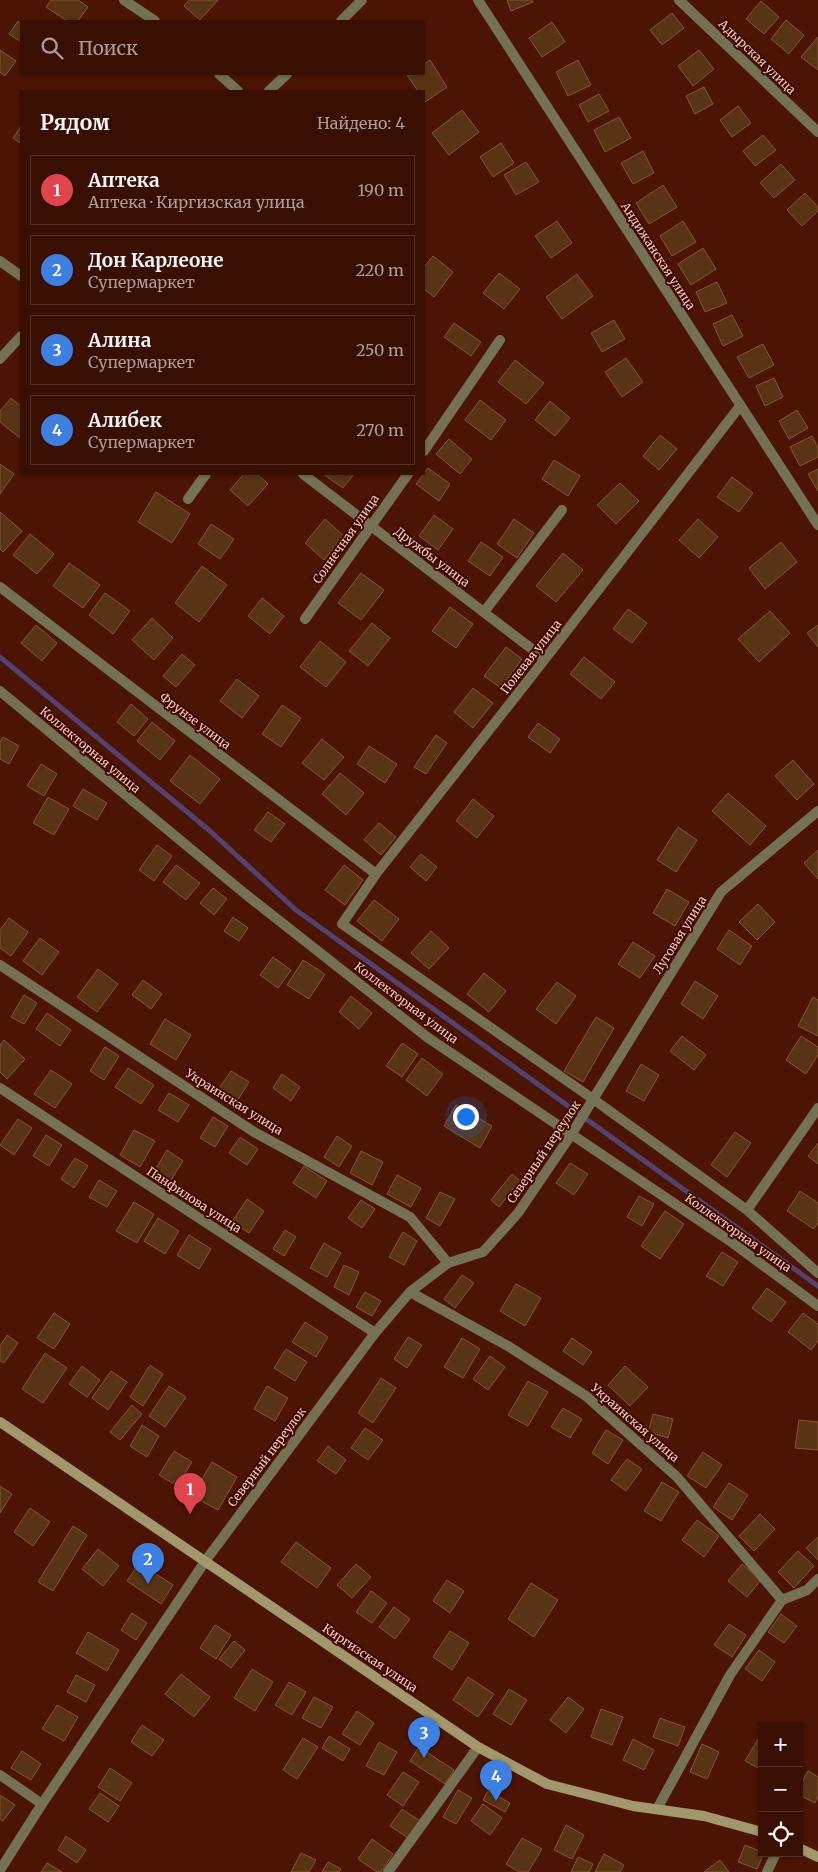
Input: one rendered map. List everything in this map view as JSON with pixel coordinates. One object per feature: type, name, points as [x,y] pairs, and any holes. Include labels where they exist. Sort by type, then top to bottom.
[{"type":"main road","name":"Киргизская улица","points":[[0,1422],[206,1560],[478,1747],[547,1784],[633,1806],[704,1816],[758,1831]]},
{"type":"main road","points":[[803,1850],[818,1856]]},
{"type":"street","points":[[124,0],[154,20]]},
{"type":"street","points":[[341,20],[362,0]]},
{"type":"street","name":"Андижанская улица","points":[[478,0],[818,525]]},
{"type":"street","name":"Адырская улица","points":[[679,0],[817,133]]},
{"type":"street","points":[[221,75],[237,90]]},
{"type":"street","points":[[271,90],[286,75]]},
{"type":"street","points":[[0,261],[20,275]]},
{"type":"street","points":[[0,359],[20,337]]},
{"type":"street","points":[[425,450],[500,340]]},
{"type":"street","name":"Полевая улица","points":[[342,924],[376,874],[740,406]]},
{"type":"street","points":[[188,499],[205,475]]},
{"type":"street","name":"Дружбы улица","points":[[304,475],[545,659]]},
{"type":"street","name":"Солнечная улица","points":[[305,619],[407,475]]},
{"type":"street","points":[[484,612],[562,510]]},
{"type":"street","name":"Фрунзе улица","points":[[0,587],[376,874]]},
{"type":"street","name":"Коллекторная улица","points":[[0,691],[244,894],[427,1037],[730,1241],[818,1306]]},
{"type":"street","name":"Луговая улица","points":[[593,1099],[721,892],[818,811]]},
{"type":"street","name":"Коллекторная улица","points":[[342,924],[593,1099],[747,1210],[818,1272]]},
{"type":"street","name":"Украинская улица","points":[[0,965],[254,1132],[410,1216],[448,1263]]},
{"type":"street","name":"Панфилова улица","points":[[0,1088],[375,1333]]},
{"type":"street","name":"Северный переулок","points":[[0,1870],[42,1804],[206,1560],[375,1333],[410,1292],[448,1263],[482,1252],[518,1213],[593,1099]]},
{"type":"street","points":[[747,1210],[818,1108]]},
{"type":"street","name":"Украинская улица","points":[[410,1292],[508,1346],[586,1396],[677,1477],[782,1600]]},
{"type":"street","points":[[658,1809],[730,1675],[782,1600],[807,1590],[818,1579]]},
{"type":"street","points":[[388,1872],[478,1747]]},
{"type":"street","points":[[0,1775],[42,1804]]},
{"type":"street","points":[[767,1872],[774,1857]]},
{"type":"building","points":[[51,0],[78,0],[88,7],[79,20],[66,20],[46,7]]},
{"type":"building","points":[[189,0],[218,0],[200,20],[184,6]]},
{"type":"building","points":[[507,0],[532,0],[533,2],[511,11]]},
{"type":"building","points":[[761,1],[779,17],[764,34],[746,19]]},
{"type":"building","points":[[672,13],[684,28],[662,45],[650,30]]},
{"type":"building","points":[[786,20],[804,35],[789,54],[771,39]]},
{"type":"building","points":[[18,21],[20,23],[20,41],[9,34]]},
{"type":"building","points":[[552,22],[565,42],[542,57],[529,38]]},
{"type":"building","points":[[818,37],[818,70],[801,57]]},
{"type":"building","points":[[0,50],[16,61],[5,76],[0,72]]},
{"type":"building","points":[[699,50],[714,69],[693,86],[678,66]]},
{"type":"building","points":[[430,60],[447,87],[425,102],[425,90],[417,90],[407,75],[425,75],[425,63]]},
{"type":"building","points":[[578,60],[591,85],[568,96],[556,72]]},
{"type":"building","points":[[704,87],[713,104],[695,114],[686,96]]},
{"type":"building","points":[[599,94],[609,111],[588,122],[579,105]]},
{"type":"building","points":[[738,106],[751,123],[732,137],[720,120]]},
{"type":"building","points":[[462,110],[479,132],[449,155],[432,133]]},
{"type":"building","points":[[619,117],[631,138],[605,152],[594,130]]},
{"type":"building","points":[[20,128],[20,143],[13,138]]},
{"type":"building","points":[[763,135],[776,150],[755,166],[743,151]]},
{"type":"building","points":[[501,143],[514,163],[493,177],[480,157]]},
{"type":"building","points":[[643,151],[654,173],[633,184],[621,163]]},
{"type":"building","points":[[526,162],[539,182],[516,195],[504,175]]},
{"type":"building","points":[[781,164],[795,180],[774,198],[760,183]]},
{"type":"building","points":[[663,185],[677,207],[649,224],[636,203]]},
{"type":"building","points":[[805,193],[818,207],[818,211],[802,226],[787,210]]},
{"type":"building","points":[[557,221],[572,243],[551,258],[535,236]]},
{"type":"building","points":[[683,221],[696,242],[672,256],[660,236]]},
{"type":"building","points":[[703,248],[716,269],[691,285],[678,264]]},
{"type":"building","points":[[433,256],[453,272],[434,297],[425,290],[425,266]]},
{"type":"building","points":[[499,273],[520,289],[504,309],[483,293]]},
{"type":"building","points":[[577,274],[593,296],[562,319],[546,297]]},
{"type":"building","points":[[717,282],[727,303],[705,312],[696,292]]},
{"type":"building","points":[[732,315],[743,336],[723,346],[713,324]]},
{"type":"building","points":[[614,320],[625,339],[602,352],[591,333]]},
{"type":"building","points":[[454,323],[481,342],[471,356],[444,337]]},
{"type":"building","points":[[763,344],[774,365],[749,378],[737,357]]},
{"type":"building","points":[[626,358],[643,382],[622,397],[605,372]]},
{"type":"building","points":[[515,360],[544,383],[526,404],[498,382]]},
{"type":"building","points":[[774,378],[783,397],[765,406],[756,386]]},
{"type":"building","points":[[11,398],[20,405],[20,438],[0,422],[0,411]]},
{"type":"building","points":[[480,400],[506,420],[491,440],[465,420]]},
{"type":"building","points":[[550,401],[570,418],[555,436],[535,420]]},
{"type":"building","points":[[797,410],[808,428],[789,439],[779,421]]},
{"type":"building","points":[[660,435],[677,449],[659,470],[643,456]]},
{"type":"building","points":[[812,436],[818,448],[818,457],[800,466],[790,447]]},
{"type":"building","points":[[449,439],[472,459],[460,474],[436,454]]},
{"type":"building","points":[[554,460],[580,476],[568,496],[542,479]]},
{"type":"building","points":[[0,464],[14,474],[0,494]]},
{"type":"building","points":[[428,468],[450,484],[439,501],[416,484],[423,475],[425,475]]},
{"type":"building","points":[[818,469],[818,491],[808,474]]},
{"type":"building","points":[[243,475],[258,475],[268,484],[248,506],[230,490]]},
{"type":"building","points":[[324,475],[353,475],[343,488]]},
{"type":"building","points":[[732,477],[753,493],[739,512],[717,497]]},
{"type":"building","points":[[620,483],[639,501],[616,524],[597,505]]},
{"type":"building","points":[[156,492],[190,514],[172,543],[138,522]]},
{"type":"building","points":[[0,512],[22,531],[3,552],[0,549]]},
{"type":"building","points":[[434,515],[453,529],[438,550],[419,536]]},
{"type":"building","points":[[325,519],[344,536],[324,560],[305,543]]},
{"type":"building","points":[[514,519],[534,533],[517,558],[497,544]]},
{"type":"building","points":[[698,519],[718,537],[699,558],[679,540]]},
{"type":"building","points":[[211,524],[234,539],[220,559],[198,544]]},
{"type":"building","points":[[30,534],[54,554],[37,574],[13,555]]},
{"type":"building","points":[[481,542],[503,557],[490,576],[468,561]]},
{"type":"building","points":[[781,542],[797,562],[765,589],[749,568]]},
{"type":"building","points":[[563,553],[583,570],[556,602],[536,586]]},
{"type":"building","points":[[69,563],[100,585],[83,608],[53,586]]},
{"type":"building","points":[[202,566],[227,585],[199,622],[175,603]]},
{"type":"building","points":[[361,573],[384,590],[361,620],[338,603]]},
{"type":"building","points":[[105,593],[130,611],[113,634],[89,615]]},
{"type":"building","points":[[262,598],[284,616],[270,634],[248,616]]},
{"type":"building","points":[[450,607],[473,624],[456,648],[432,631]]},
{"type":"building","points":[[628,609],[647,623],[632,643],[613,629]]},
{"type":"building","points":[[770,611],[790,633],[759,662],[738,639]]},
{"type":"building","points":[[152,618],[173,638],[154,660],[132,640]]},
{"type":"building","points":[[372,623],[390,638],[368,666],[349,651]]},
{"type":"building","points":[[36,625],[57,643],[42,661],[21,643]]},
{"type":"building","points":[[818,625],[818,647],[807,633]]},
{"type":"building","points":[[320,641],[346,662],[326,687],[300,667]]},
{"type":"building","points":[[506,647],[522,659],[501,688],[484,676]]},
{"type":"building","points":[[182,654],[195,665],[176,687],[163,676]]},
{"type":"building","points":[[584,657],[615,682],[601,699],[570,674]]},
{"type":"building","points":[[237,679],[259,696],[242,718],[220,701]]},
{"type":"building","points":[[473,688],[493,703],[473,728],[454,712]]},
{"type":"building","points":[[131,704],[148,719],[134,736],[117,722]]},
{"type":"building","points":[[282,705],[301,718],[281,747],[262,734]]},
{"type":"building","points":[[152,722],[175,741],[160,760],[137,741]]},
{"type":"building","points":[[538,723],[560,739],[550,753],[528,737]]},
{"type":"building","points":[[436,735],[447,743],[426,774],[414,767]]},
{"type":"building","points":[[3,737],[19,746],[9,764],[0,759],[0,742]]},
{"type":"building","points":[[322,739],[344,757],[324,780],[302,763]]},
{"type":"building","points":[[369,746],[397,764],[385,783],[357,764]]},
{"type":"building","points":[[190,755],[220,779],[200,804],[170,781]]},
{"type":"building","points":[[793,760],[814,784],[797,800],[775,776]]},
{"type":"building","points":[[41,764],[57,774],[44,796],[27,786]]},
{"type":"building","points":[[340,773],[364,793],[346,815],[322,794]]},
{"type":"building","points":[[83,789],[107,803],[97,820],[73,806]]},
{"type":"building","points":[[728,793],[766,826],[750,845],[712,811]]},
{"type":"building","points":[[48,797],[69,809],[54,835],[33,823]]},
{"type":"building","points":[[473,799],[494,816],[477,838],[456,821]]},
{"type":"building","points":[[268,812],[285,824],[271,842],[254,830]]},
{"type":"building","points":[[379,823],[396,837],[381,855],[364,840]]},
{"type":"building","points":[[678,827],[697,840],[676,872],[657,860]]},
{"type":"building","points":[[157,845],[172,856],[154,881],[139,870]]},
{"type":"building","points":[[818,850],[818,879],[804,863]]},
{"type":"building","points":[[421,854],[437,867],[426,881],[410,867]]},
{"type":"building","points":[[176,865],[200,883],[186,900],[163,882]]},
{"type":"building","points":[[344,865],[363,880],[345,905],[325,890]]},
{"type":"building","points":[[213,888],[227,899],[214,915],[200,903]]},
{"type":"building","points":[[667,889],[689,902],[675,926],[653,913]]},
{"type":"building","points":[[374,900],[399,919],[382,941],[357,921]]},
{"type":"building","points":[[758,904],[775,922],[757,940],[739,922]]},
{"type":"building","points":[[233,917],[248,928],[239,941],[224,931]]},
{"type":"building","points":[[9,918],[28,932],[11,956],[0,948],[0,930]]},
{"type":"building","points":[[729,930],[752,946],[740,965],[717,949]]},
{"type":"building","points":[[431,931],[449,948],[429,969],[411,953]]},
{"type":"building","points":[[40,938],[59,952],[42,975],[23,961]]},
{"type":"building","points":[[633,942],[655,956],[640,978],[618,964]]},
{"type":"building","points":[[273,957],[291,970],[278,988],[260,975]]},
{"type":"building","points":[[303,960],[325,974],[309,999],[287,985]]},
{"type":"building","points":[[98,969],[118,984],[97,1012],[77,997]]},
{"type":"building","points":[[484,973],[506,991],[489,1012],[467,994]]},
{"type":"building","points":[[143,980],[162,994],[151,1009],[132,995]]},
{"type":"building","points":[[695,981],[718,996],[703,1019],[681,1004]]},
{"type":"building","points":[[557,982],[576,996],[556,1024],[536,1009]]},
{"type":"building","points":[[24,995],[37,1003],[24,1024],[11,1017]]},
{"type":"building","points":[[351,996],[372,1013],[359,1029],[339,1012]]},
{"type":"building","points":[[813,997],[818,1000],[818,1036],[798,1026]]},
{"type":"building","points":[[47,1013],[71,1030],[60,1046],[36,1029]]},
{"type":"building","points":[[596,1017],[614,1028],[583,1082],[564,1071]]},
{"type":"building","points":[[165,1019],[191,1035],[176,1060],[150,1044]]},
{"type":"building","points":[[682,1036],[706,1055],[694,1070],[670,1051]]},
{"type":"building","points":[[801,1036],[818,1047],[818,1055],[806,1074],[786,1060]]},
{"type":"building","points":[[4,1040],[25,1059],[7,1079],[0,1072],[0,1045]]},
{"type":"building","points":[[402,1043],[418,1054],[402,1077],[386,1066]]},
{"type":"building","points":[[105,1047],[119,1056],[104,1080],[90,1071]]},
{"type":"building","points":[[422,1058],[443,1074],[427,1096],[406,1080]]},
{"type":"building","points":[[641,1064],[659,1075],[644,1101],[626,1091]]},
{"type":"building","points":[[128,1068],[154,1085],[141,1104],[115,1087]]},
{"type":"building","points":[[51,1070],[72,1084],[55,1108],[34,1094]]},
{"type":"building","points":[[231,1071],[249,1082],[236,1103],[217,1091]]},
{"type":"building","points":[[282,1074],[300,1087],[291,1101],[273,1088]]},
{"type":"building","points":[[169,1093],[189,1105],[178,1122],[158,1110]]},
{"type":"building","points":[[456,1105],[492,1126],[480,1148],[444,1126]]},
{"type":"building","points":[[213,1117],[228,1126],[215,1147],[200,1138]]},
{"type":"building","points":[[18,1119],[32,1128],[14,1155],[0,1145]]},
{"type":"building","points":[[134,1130],[155,1141],[140,1167],[120,1155]]},
{"type":"building","points":[[735,1132],[751,1143],[727,1177],[711,1165]]},
{"type":"building","points":[[46,1135],[62,1145],[49,1166],[33,1156]]},
{"type":"building","points":[[337,1136],[352,1146],[339,1167],[324,1157]]},
{"type":"building","points":[[240,1137],[258,1149],[247,1165],[229,1153]]},
{"type":"building","points":[[818,1143],[818,1164],[808,1156]]},
{"type":"building","points":[[167,1150],[183,1161],[169,1183],[153,1173]]},
{"type":"building","points":[[361,1151],[383,1162],[372,1185],[350,1173]]},
{"type":"building","points":[[75,1158],[88,1166],[74,1188],[61,1179]]},
{"type":"building","points":[[570,1163],[588,1174],[574,1195],[556,1183]]},
{"type":"building","points":[[304,1166],[327,1181],[316,1198],[293,1183]]},
{"type":"building","points":[[512,1174],[520,1181],[499,1207],[491,1200]]},
{"type":"building","points":[[397,1175],[421,1188],[411,1207],[387,1194]]},
{"type":"building","points":[[99,1180],[117,1191],[107,1207],[89,1197]]},
{"type":"building","points":[[800,1191],[818,1203],[818,1223],[814,1229],[787,1211]]},
{"type":"building","points":[[440,1192],[455,1199],[440,1226],[426,1218]]},
{"type":"building","points":[[639,1196],[654,1204],[642,1226],[627,1217]]},
{"type":"building","points":[[247,1199],[264,1211],[249,1233],[232,1222]]},
{"type":"building","points":[[361,1200],[375,1209],[362,1228],[348,1218]]},
{"type":"building","points":[[134,1202],[154,1214],[137,1243],[116,1231]]},
{"type":"building","points":[[665,1211],[684,1224],[660,1259],[641,1246]]},
{"type":"building","points":[[158,1218],[179,1231],[165,1254],[144,1241]]},
{"type":"building","points":[[285,1230],[296,1237],[284,1256],[273,1249]]},
{"type":"building","points":[[403,1232],[417,1241],[404,1265],[389,1257]]},
{"type":"building","points":[[189,1235],[211,1249],[199,1269],[177,1255]]},
{"type":"building","points":[[324,1243],[341,1253],[327,1277],[310,1268]]},
{"type":"building","points":[[722,1252],[738,1262],[723,1286],[706,1276]]},
{"type":"building","points":[[344,1265],[359,1272],[349,1295],[334,1287]]},
{"type":"building","points":[[462,1275],[474,1283],[455,1308],[444,1299]]},
{"type":"building","points":[[516,1284],[541,1298],[525,1326],[500,1311]]},
{"type":"building","points":[[767,1288],[786,1302],[771,1322],[752,1308]]},
{"type":"building","points":[[365,1292],[381,1301],[372,1316],[356,1307]]},
{"type":"building","points":[[54,1313],[70,1324],[54,1349],[37,1338]]},
{"type":"building","points":[[803,1313],[818,1324],[818,1341],[811,1350],[788,1332]]},
{"type":"building","points":[[305,1322],[328,1337],[316,1357],[292,1342]]},
{"type":"building","points":[[7,1335],[18,1343],[4,1363],[0,1361],[0,1346]]},
{"type":"building","points":[[408,1337],[422,1345],[407,1368],[394,1359]]},
{"type":"building","points":[[462,1338],[480,1349],[463,1378],[444,1367]]},
{"type":"building","points":[[572,1338],[592,1352],[583,1365],[563,1351]]},
{"type":"building","points":[[286,1349],[307,1362],[295,1381],[274,1368]]},
{"type":"building","points":[[45,1353],[67,1368],[43,1403],[22,1389]]},
{"type":"building","points":[[490,1356],[505,1367],[488,1390],[473,1379]]},
{"type":"building","points":[[150,1365],[163,1374],[143,1406],[130,1397]]},
{"type":"building","points":[[82,1366],[100,1380],[87,1397],[69,1384]]},
{"type":"building","points":[[625,1366],[648,1387],[630,1406],[608,1385]]},
{"type":"building","points":[[111,1371],[127,1382],[108,1410],[92,1398]]},
{"type":"building","points":[[381,1378],[396,1388],[373,1423],[358,1413]]},
{"type":"building","points":[[528,1381],[548,1392],[528,1426],[508,1415]]},
{"type":"building","points":[[169,1386],[186,1397],[165,1427],[149,1416]]},
{"type":"building","points":[[267,1386],[288,1398],[275,1421],[254,1409]]},
{"type":"building","points":[[132,1405],[142,1414],[120,1440],[110,1432]]},
{"type":"building","points":[[563,1408],[582,1419],[570,1438],[551,1427]]},
{"type":"building","points":[[653,1414],[673,1419],[668,1438],[648,1432]]},
{"type":"building","points":[[799,1420],[818,1422],[818,1450],[795,1448]]},
{"type":"building","points":[[142,1425],[159,1436],[147,1457],[130,1446]]},
{"type":"building","points":[[365,1428],[383,1440],[368,1460],[351,1448]]},
{"type":"building","points":[[606,1430],[623,1440],[608,1464],[592,1453]]},
{"type":"building","points":[[328,1446],[346,1460],[336,1474],[317,1461]]},
{"type":"building","points":[[174,1451],[192,1462],[177,1486],[159,1475]]},
{"type":"building","points":[[703,1452],[722,1465],[706,1488],[687,1476]]},
{"type":"building","points":[[627,1459],[642,1469],[626,1491],[611,1480]]},
{"type":"building","points":[[212,1462],[237,1477],[218,1510],[192,1496]]},
{"type":"building","points":[[662,1482],[679,1492],[661,1521],[644,1511]]},
{"type":"building","points":[[729,1483],[748,1495],[732,1520],[713,1507]]},
{"type":"building","points":[[0,1486],[12,1494],[0,1513]]},
{"type":"building","points":[[30,1508],[50,1522],[33,1546],[14,1532]]},
{"type":"building","points":[[760,1514],[775,1529],[754,1551],[739,1536]]},
{"type":"building","points":[[697,1520],[719,1536],[704,1557],[682,1540]]},
{"type":"building","points":[[73,1526],[87,1535],[53,1591],[38,1582]]},
{"type":"building","points":[[818,1537],[818,1560],[806,1548]]},
{"type":"building","points":[[296,1542],[331,1568],[317,1588],[281,1562]]},
{"type":"building","points":[[98,1549],[119,1566],[103,1586],[82,1569]]},
{"type":"building","points":[[798,1551],[814,1566],[794,1588],[778,1572]]},
{"type":"building","points":[[139,1563],[173,1585],[161,1604],[127,1581]]},
{"type":"building","points":[[356,1564],[371,1577],[352,1598],[337,1585]]},
{"type":"building","points":[[742,1564],[761,1580],[747,1597],[728,1581]]},
{"type":"building","points":[[447,1580],[464,1591],[450,1613],[433,1601]]},
{"type":"building","points":[[531,1583],[558,1600],[534,1637],[508,1619]]},
{"type":"building","points":[[371,1591],[387,1603],[372,1623],[356,1612]]},
{"type":"building","points":[[394,1607],[410,1619],[395,1639],[379,1627]]},
{"type":"building","points":[[132,1613],[147,1623],[136,1640],[121,1630]]},
{"type":"building","points":[[781,1614],[797,1626],[784,1643],[768,1632]]},
{"type":"building","points":[[729,1624],[746,1635],[732,1657],[714,1645]]},
{"type":"building","points":[[215,1625],[231,1635],[216,1659],[200,1648]]},
{"type":"building","points":[[450,1631],[469,1643],[452,1670],[433,1657]]},
{"type":"building","points":[[88,1632],[119,1650],[107,1671],[76,1653]]},
{"type":"building","points":[[234,1641],[245,1650],[231,1668],[219,1659]]},
{"type":"building","points":[[759,1650],[775,1662],[762,1681],[745,1669]]},
{"type":"building","points":[[252,1669],[273,1682],[255,1711],[234,1698]]},
{"type":"building","points":[[181,1674],[210,1697],[194,1717],[165,1694]]},
{"type":"building","points":[[76,1675],[95,1685],[86,1702],[67,1692]]},
{"type":"building","points":[[468,1677],[494,1694],[478,1717],[453,1700]]},
{"type":"building","points":[[289,1682],[306,1692],[292,1715],[275,1705]]},
{"type":"building","points":[[509,1689],[527,1700],[511,1725],[493,1714]]},
{"type":"building","points":[[314,1697],[333,1707],[321,1728],[302,1718]]},
{"type":"building","points":[[568,1697],[584,1709],[566,1733],[550,1720]]},
{"type":"building","points":[[57,1705],[78,1717],[64,1741],[42,1729]]},
{"type":"building","points":[[601,1709],[623,1717],[612,1745],[591,1737]]},
{"type":"building","points":[[357,1711],[374,1723],[360,1745],[342,1734]]},
{"type":"building","points":[[660,1718],[685,1727],[678,1746],[653,1737]]},
{"type":"building","points":[[142,1725],[164,1740],[152,1756],[131,1742]]},
{"type":"building","points":[[329,1736],[350,1749],[343,1761],[322,1748]]},
{"type":"building","points":[[303,1738],[318,1747],[297,1779],[283,1770]]},
{"type":"building","points":[[633,1739],[654,1750],[644,1770],[623,1760]]},
{"type":"building","points":[[758,1739],[758,1768],[745,1761]]},
{"type":"building","points":[[379,1742],[397,1752],[384,1775],[366,1766]]},
{"type":"building","points":[[702,1744],[719,1752],[707,1779],[690,1772]]},
{"type":"building","points":[[419,1747],[454,1770],[445,1784],[410,1761]]},
{"type":"building","points":[[22,1751],[41,1764],[31,1780],[11,1768]]},
{"type":"building","points":[[110,1768],[132,1783],[120,1801],[98,1787]]},
{"type":"building","points":[[808,1771],[818,1777],[818,1796],[815,1803],[803,1797],[803,1780]]},
{"type":"building","points":[[403,1772],[419,1782],[403,1806],[387,1795]]},
{"type":"building","points":[[458,1790],[472,1798],[456,1824],[443,1817]]},
{"type":"building","points":[[488,1791],[510,1803],[505,1812],[483,1800]]},
{"type":"building","points":[[100,1793],[119,1806],[108,1822],[89,1809]]},
{"type":"building","points":[[0,1795],[15,1805],[3,1821],[0,1819]]},
{"type":"building","points":[[483,1804],[502,1818],[490,1835],[471,1821]]},
{"type":"building","points":[[402,1809],[420,1821],[408,1838],[390,1826]]},
{"type":"building","points":[[566,1825],[584,1835],[572,1859],[554,1850]]},
{"type":"building","points":[[66,1836],[86,1850],[77,1863],[58,1850]]},
{"type":"building","points":[[522,1838],[542,1849],[528,1872],[519,1872],[506,1864]]},
{"type":"building","points":[[372,1839],[393,1854],[381,1872],[377,1872],[358,1859]]},
{"type":"building","points":[[745,1845],[758,1850],[758,1857],[762,1857],[757,1869],[738,1862]]},
{"type":"building","points":[[301,1853],[316,1860],[309,1872],[291,1872]]},
{"type":"building","points":[[604,1854],[624,1865],[620,1872],[595,1872]]},
{"type":"building","points":[[578,1857],[593,1864],[589,1872],[571,1872]]},
{"type":"building","points":[[720,1860],[729,1872],[704,1872]]},
{"type":"building","points":[[328,1862],[341,1869],[339,1872],[322,1872]]},
{"type":"building","points":[[47,1863],[62,1872],[41,1872]]},
{"type":"waterway","points":[[0,657],[210,831],[296,910],[818,1286]]},
{"type":"place","name":"Аптека","points":[[190,1514]]},
{"type":"place","name":"Дон Карлеоне","points":[[148,1584]]},
{"type":"place","name":"Алина","points":[[424,1758]]},
{"type":"place","name":"Алибек","points":[[496,1801]]}]
